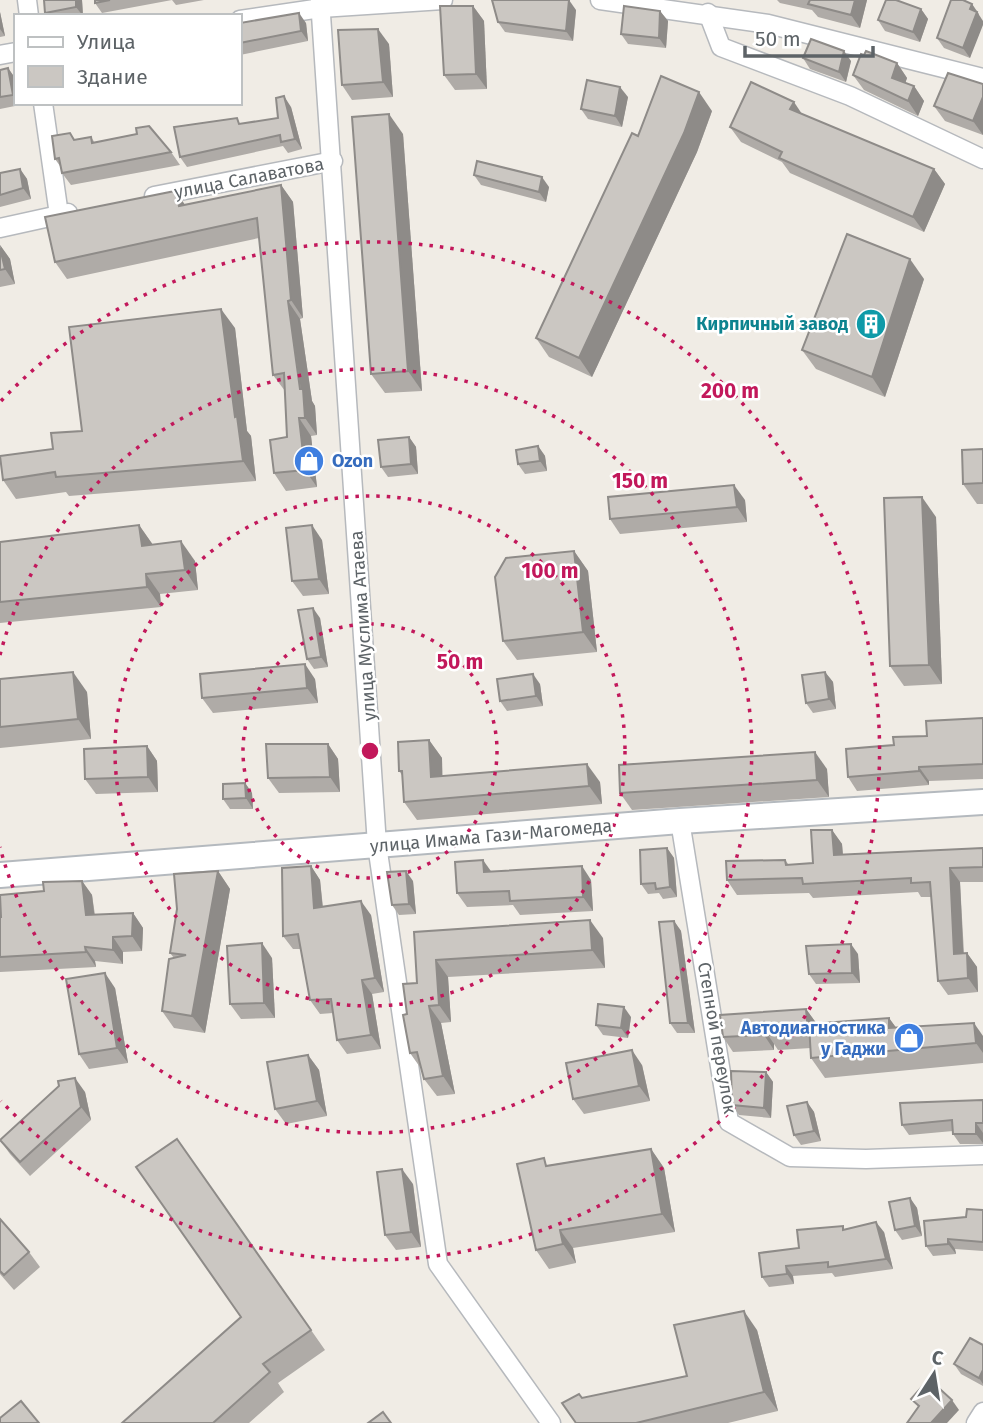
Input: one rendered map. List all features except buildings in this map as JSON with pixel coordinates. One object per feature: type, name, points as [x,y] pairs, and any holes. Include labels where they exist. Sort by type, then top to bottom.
[{"type":"main road","points":[[0,860],[376,837],[983,790]]},
{"type":"main road","name":"улица Имама Гази-Магомеда","points":[[0,875],[376,837],[983,802]]},
{"type":"street","points":[[242,20],[321,4],[443,0]]},
{"type":"street","points":[[600,0],[708,13],[768,24],[983,78]]},
{"type":"street","name":"улица Муслима Атаева","points":[[321,4],[376,837],[438,1264],[551,1423]]},
{"type":"street","points":[[708,13],[721,47],[850,96],[983,159]]},
{"type":"street","points":[[43,105],[59,215]]},
{"type":"street","name":"улица Салаватова","points":[[141,199],[333,161]]},
{"type":"street","points":[[0,228],[86,210]]},
{"type":"street","name":"Степной переулок","points":[[680,821],[729,1122],[790,1157],[866,1159],[983,1155]]},
{"type":"street","points":[[976,1423],[983,1412]]},
{"type":"place","name":"Кирпичный завод","points":[[871,324]]},
{"type":"place","name":"Ozon","points":[[309,461]]},
{"type":"place","name":"Автодиагностика у Гаджи","points":[[909,1038]]}]
